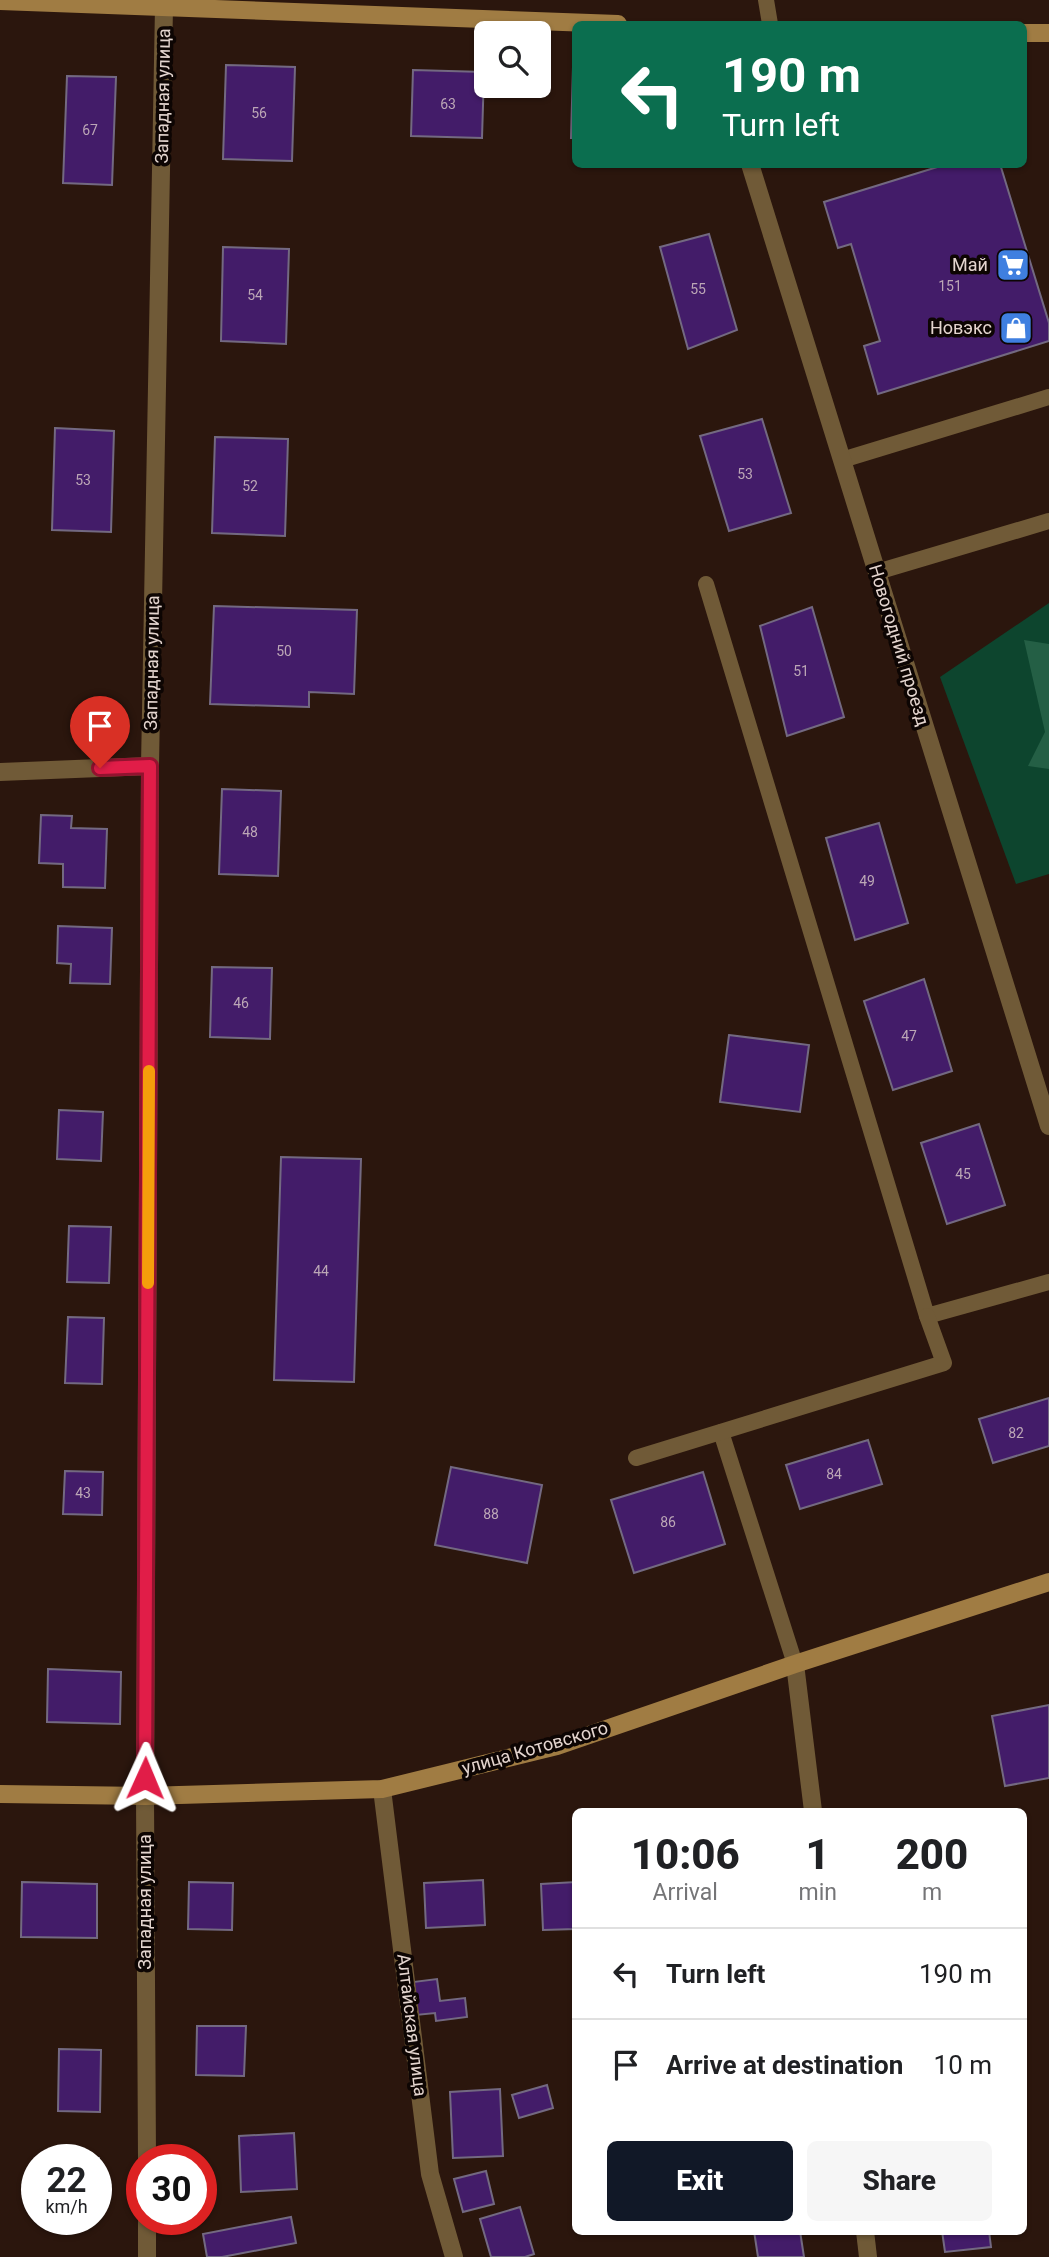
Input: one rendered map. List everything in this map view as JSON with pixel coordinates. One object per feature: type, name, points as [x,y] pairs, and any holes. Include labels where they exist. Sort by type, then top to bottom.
[{"type":"street","points":[[0,1],[164,4],[572,22]]},
{"type":"street","name":"Западная улица","points":[[147,2144],[145,1796],[150,766],[164,4]]},
{"type":"street","points":[[1027,33],[1049,33]]},
{"type":"street","name":"Новогодний проезд","points":[[751,168],[1049,1126]]},
{"type":"street","points":[[0,772],[150,766]]},
{"type":"street","name":"улица Котовского","points":[[0,1794],[145,1796],[382,1789],[557,1746],[795,1664],[1049,1582]]},
{"type":"street","points":[[795,1664],[813,1808]]},
{"type":"street","name":"Алтайская улица","points":[[382,1789],[430,2174],[454,2257]]},
{"type":"street","points":[[147,2235],[147,2257]]},
{"type":"street","points":[[865,2235],[868,2257]]},
{"type":"lane","points":[[766,0],[770,21]]},
{"type":"lane","points":[[842,460],[1049,397]]},
{"type":"lane","points":[[877,572],[1049,521]]},
{"type":"lane","points":[[636,1458],[944,1363],[706,584]]},
{"type":"lane","points":[[928,1316],[1049,1282]]},
{"type":"lane","points":[[721,1432],[795,1664]]},
{"type":"green space","points":[[1049,603],[1049,874],[1016,884],[940,677]]},
{"type":"green space","points":[[1024,640],[1049,644],[1049,769],[1028,766],[1045,732]]},
{"type":"building","points":[[226,65],[295,67],[292,161],[223,159]]},
{"type":"building","points":[[413,70],[474,72],[474,98],[483,98],[482,138],[411,136]]},
{"type":"building","points":[[67,76],[116,77],[112,185],[63,183]]},
{"type":"building","points":[[934,168],[1001,168],[1049,323],[1049,341],[878,394],[864,346],[880,341],[851,244],[838,248],[824,202]]},
{"type":"building","points":[[709,234],[737,330],[688,349],[660,247]]},
{"type":"building","points":[[223,247],[289,249],[286,344],[221,341]]},
{"type":"building","points":[[762,419],[791,513],[729,531],[700,436]]},
{"type":"building","points":[[55,428],[114,431],[111,532],[52,530]]},
{"type":"building","points":[[215,437],[288,439],[285,536],[212,533]]},
{"type":"building","points":[[214,606],[357,610],[354,694],[309,692],[309,707],[210,704]]},
{"type":"building","points":[[812,607],[844,717],[787,736],[760,626]]},
{"type":"building","points":[[222,789],[281,791],[278,876],[219,874]]},
{"type":"building","points":[[41,815],[72,816],[71,828],[107,829],[105,888],[63,887],[63,864],[39,863]]},
{"type":"building","points":[[879,823],[908,923],[855,940],[826,838]]},
{"type":"building","points":[[58,926],[112,928],[110,984],[70,983],[71,964],[57,963]]},
{"type":"building","points":[[212,967],[272,968],[270,1039],[210,1037]]},
{"type":"building","points":[[924,979],[952,1071],[893,1090],[864,1001]]},
{"type":"building","points":[[729,1035],[809,1045],[800,1112],[720,1102]]},
{"type":"building","points":[[59,1110],[103,1112],[101,1161],[57,1159]]},
{"type":"building","points":[[979,1124],[1005,1205],[947,1224],[921,1143]]},
{"type":"building","points":[[281,1157],[361,1159],[354,1382],[274,1380]]},
{"type":"building","points":[[69,1226],[111,1227],[109,1283],[67,1282]]},
{"type":"building","points":[[68,1317],[104,1318],[102,1384],[65,1383]]},
{"type":"building","points":[[1049,1398],[1049,1446],[993,1463],[979,1419]]},
{"type":"building","points":[[868,1440],[882,1484],[800,1509],[786,1465]]},
{"type":"building","points":[[451,1467],[542,1485],[527,1563],[435,1545]]},
{"type":"building","points":[[65,1471],[103,1472],[102,1515],[63,1514]]},
{"type":"building","points":[[703,1472],[725,1544],[634,1573],[611,1500]]},
{"type":"building","points":[[48,1669],[121,1672],[120,1724],[47,1722]]},
{"type":"building","points":[[1049,1705],[1049,1778],[1005,1786],[992,1716]]},
{"type":"building","points":[[483,1880],[485,1925],[426,1928],[424,1883]]},
{"type":"building","points":[[22,1882],[97,1884],[97,1938],[21,1937]]},
{"type":"building","points":[[189,1882],[233,1883],[232,1930],[188,1929]]},
{"type":"building","points":[[572,1882],[572,1929],[543,1930],[541,1884]]},
{"type":"building","points":[[437,1979],[440,2001],[465,1998],[467,2017],[436,2021],[435,2013],[416,2015],[413,1982]]},
{"type":"building","points":[[197,2026],[246,2026],[244,2076],[196,2075]]},
{"type":"building","points":[[59,2049],[101,2050],[100,2112],[58,2111]]},
{"type":"building","points":[[547,2085],[553,2108],[519,2118],[512,2095]]},
{"type":"building","points":[[500,2089],[503,2156],[453,2158],[450,2092]]},
{"type":"building","points":[[294,2133],[297,2189],[241,2192],[239,2136]]},
{"type":"building","points":[[486,2171],[494,2204],[463,2212],[454,2179]]},
{"type":"building","points":[[520,2207],[534,2254],[525,2257],[491,2257],[480,2219]]},
{"type":"building","points":[[291,2217],[296,2243],[222,2257],[207,2257],[203,2235],[217,2235],[217,2231]]},
{"type":"building","points":[[755,2235],[801,2235],[804,2257],[758,2257]]},
{"type":"building","points":[[943,2235],[990,2235],[991,2247],[945,2252]]},
{"type":"slow traffic","points":[[148,1283],[149,1071]]},
{"type":"place","name":"Май","points":[[1013,265]]},
{"type":"place","name":"Новэкс","points":[[1016,328]]},
{"type":"route","points":[[100,768],[150,766],[145,1778]]}]
